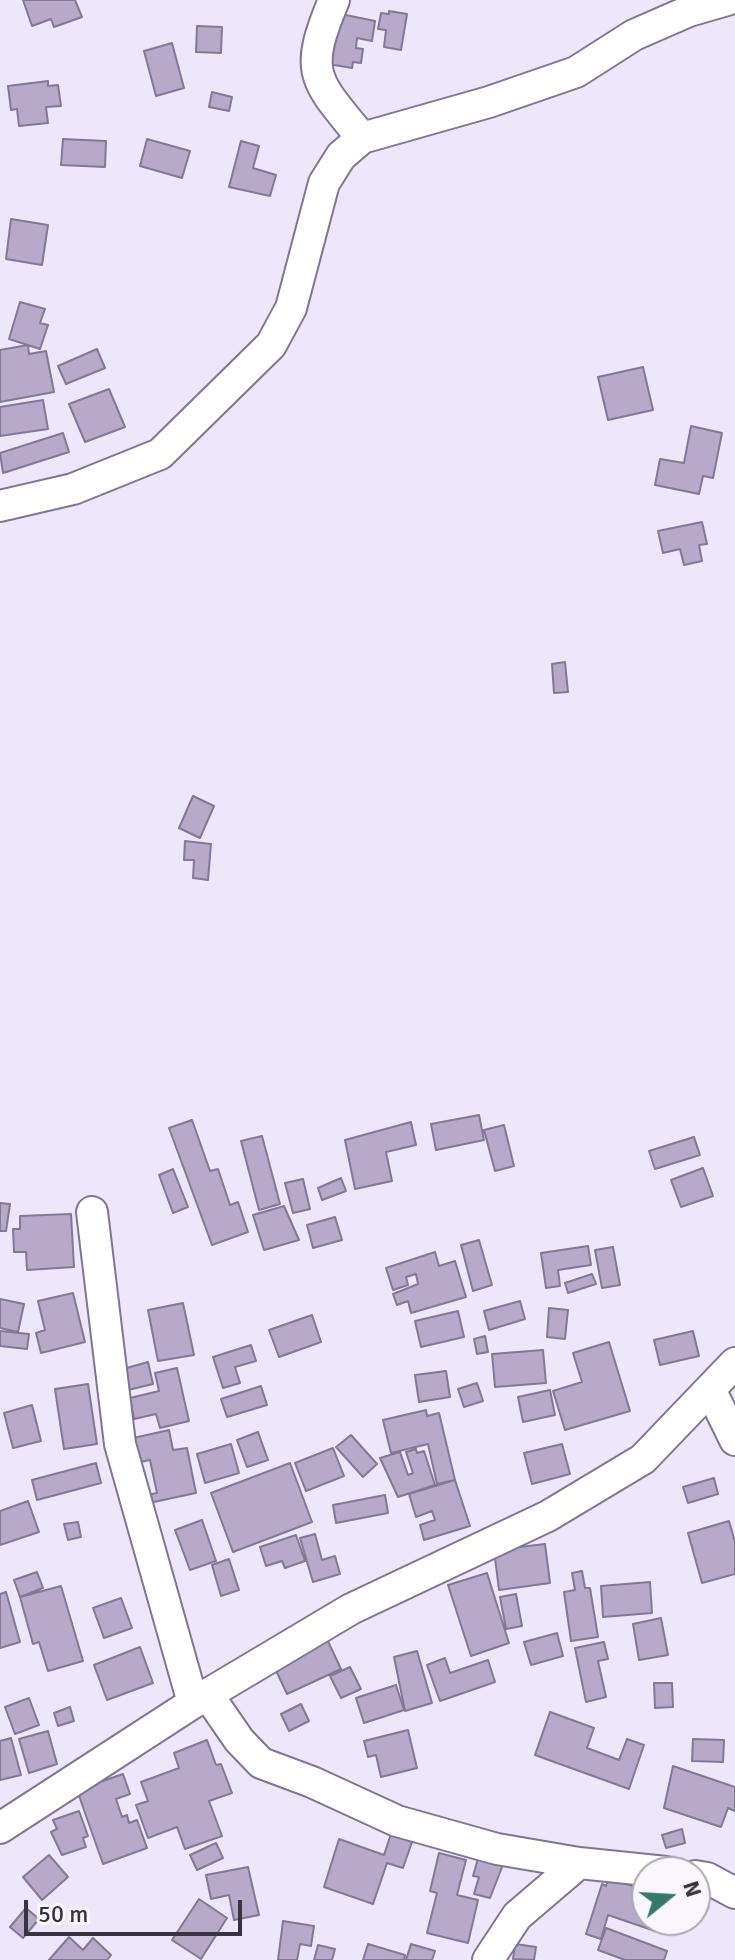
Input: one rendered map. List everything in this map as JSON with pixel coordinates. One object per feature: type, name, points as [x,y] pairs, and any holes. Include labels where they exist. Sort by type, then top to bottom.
[{"type":"street","points":[[334,0],[317,41],[315,65],[325,93],[362,138]]},
{"type":"street","points":[[0,506],[73,489],[160,454],[271,345],[291,308],[324,183],[341,156],[362,138],[489,102],[576,72],[634,35],[689,11],[727,0]]},
{"type":"street","points":[[92,1212],[120,1444],[200,1699],[261,1763],[312,1782],[397,1821],[497,1849],[631,1868]]},
{"type":"street","points":[[0,1828],[200,1699],[351,1609],[548,1516],[643,1459],[735,1363]]},
{"type":"street","points":[[710,1389],[735,1440]]},
{"type":"street","points":[[488,1960],[517,1916],[579,1863]]},
{"type":"street","points":[[711,1880],[735,1893]]},
{"type":"building","points":[[23,0],[75,0],[82,17],[54,27],[51,19],[32,26]]},
{"type":"building","points":[[389,11],[407,14],[401,50],[384,47],[386,30],[378,29],[381,13],[389,14]]},
{"type":"building","points":[[331,12],[375,21],[372,41],[357,38],[356,48],[363,49],[361,63],[353,62],[352,68],[322,63]]},
{"type":"building","points":[[197,26],[222,27],[221,53],[196,52]]},
{"type":"building","points":[[172,43],[184,88],[156,96],[144,51]]},
{"type":"building","points":[[48,81],[48,86],[58,85],[61,106],[46,107],[48,123],[19,126],[17,109],[11,110],[8,86]]},
{"type":"building","points":[[212,92],[232,97],[229,111],[209,107]]},
{"type":"building","points":[[63,139],[106,141],[105,167],[61,165]]},
{"type":"building","points":[[147,139],[190,151],[182,178],[140,166]]},
{"type":"building","points":[[241,141],[259,146],[253,168],[276,175],[270,196],[229,187]]},
{"type":"building","points":[[11,219],[48,225],[42,265],[6,259]]},
{"type":"building","points":[[20,302],[45,309],[40,323],[48,325],[40,349],[9,339]]},
{"type":"building","points":[[28,345],[29,354],[46,351],[54,392],[0,402],[0,350]]},
{"type":"building","points":[[97,349],[105,368],[66,384],[58,366]]},
{"type":"building","points":[[643,367],[653,410],[608,420],[598,377]]},
{"type":"building","points":[[109,389],[125,427],[85,442],[69,404]]},
{"type":"building","points":[[43,400],[48,429],[0,436],[0,407]]},
{"type":"building","points":[[691,426],[722,433],[713,478],[703,476],[699,494],[655,485],[660,459],[684,463]]},
{"type":"building","points":[[63,433],[69,452],[3,473],[0,453]]},
{"type":"building","points":[[702,522],[707,544],[699,545],[702,561],[684,565],[680,549],[663,553],[658,531]]},
{"type":"building","points":[[565,662],[568,692],[554,693],[552,664]]},
{"type":"building","points":[[193,796],[214,806],[200,838],[179,828]]},
{"type":"building","points":[[185,841],[211,844],[208,880],[193,878],[194,860],[184,860]]},
{"type":"building","points":[[479,1115],[484,1140],[436,1150],[431,1124]]},
{"type":"building","points":[[192,1120],[210,1171],[218,1169],[230,1205],[238,1202],[248,1232],[212,1245],[169,1128]]},
{"type":"building","points":[[411,1122],[416,1145],[386,1152],[392,1181],[355,1189],[345,1140]]},
{"type":"building","points":[[504,1125],[514,1166],[495,1171],[484,1130]]},
{"type":"building","points":[[262,1136],[280,1204],[259,1210],[241,1141]]},
{"type":"building","points":[[694,1137],[700,1155],[655,1169],[649,1151]]},
{"type":"building","points":[[703,1168],[713,1196],[681,1207],[671,1180]]},
{"type":"building","points":[[173,1169],[188,1207],[173,1213],[159,1175]]},
{"type":"building","points":[[341,1178],[346,1191],[322,1200],[318,1188]]},
{"type":"building","points":[[303,1179],[310,1209],[293,1213],[285,1183]]},
{"type":"building","points":[[0,1203],[10,1204],[6,1231],[0,1231]]},
{"type":"building","points":[[284,1206],[299,1240],[264,1250],[253,1215]]},
{"type":"building","points":[[71,1214],[74,1267],[27,1270],[26,1252],[14,1252],[13,1229],[20,1229],[20,1216]]},
{"type":"building","points":[[335,1217],[342,1240],[313,1248],[307,1225]]},
{"type":"building","points":[[479,1240],[492,1285],[473,1291],[461,1245]]},
{"type":"building","points":[[588,1246],[591,1265],[558,1270],[560,1286],[546,1288],[541,1253]]},
{"type":"building","points":[[613,1247],[620,1285],[602,1288],[595,1250]]},
{"type":"building","points":[[435,1252],[439,1266],[455,1261],[466,1297],[411,1313],[408,1301],[397,1305],[393,1294],[418,1284],[416,1274],[406,1277],[408,1285],[393,1290],[386,1268]]},
{"type":"building","points":[[592,1274],[596,1284],[568,1293],[565,1283]]},
{"type":"building","points":[[73,1293],[85,1342],[41,1353],[36,1333],[45,1330],[38,1301]]},
{"type":"building","points":[[0,1299],[24,1304],[18,1332],[0,1328]]},
{"type":"building","points":[[520,1301],[525,1319],[489,1330],[484,1311]]},
{"type":"building","points":[[183,1303],[194,1355],[158,1361],[148,1310]]},
{"type":"building","points":[[549,1308],[568,1310],[565,1339],[547,1337]]},
{"type":"building","points":[[458,1311],[464,1337],[421,1347],[415,1321]]},
{"type":"building","points":[[312,1315],[321,1342],[279,1357],[269,1330]]},
{"type":"building","points":[[0,1331],[29,1334],[27,1349],[0,1346]]},
{"type":"building","points":[[693,1331],[699,1356],[660,1365],[654,1340]]},
{"type":"building","points":[[485,1336],[488,1352],[477,1354],[474,1339]]},
{"type":"building","points":[[609,1342],[630,1411],[565,1430],[553,1391],[582,1382],[573,1353]]},
{"type":"building","points":[[251,1345],[256,1361],[235,1367],[240,1383],[223,1388],[213,1357]]},
{"type":"building","points":[[543,1350],[546,1383],[495,1387],[492,1354]]},
{"type":"building","points":[[148,1362],[153,1384],[128,1390],[123,1369]]},
{"type":"building","points":[[177,1368],[189,1421],[160,1428],[156,1414],[134,1419],[130,1398],[159,1391],[155,1373]]},
{"type":"building","points":[[446,1371],[450,1397],[419,1402],[415,1375]]},
{"type":"building","points":[[477,1383],[483,1401],[464,1407],[458,1389]]},
{"type":"building","points":[[88,1384],[97,1444],[64,1449],[55,1389]]},
{"type":"building","points":[[261,1386],[267,1405],[227,1417],[221,1399]]},
{"type":"building","points":[[550,1390],[555,1415],[523,1422],[518,1397]]},
{"type":"building","points":[[32,1405],[41,1441],[13,1448],[4,1413]]},
{"type":"building","points":[[426,1410],[427,1416],[439,1413],[455,1480],[437,1484],[428,1444],[391,1453],[383,1420]]},
{"type":"building","points":[[169,1430],[173,1450],[187,1448],[196,1493],[149,1503],[147,1495],[157,1493],[150,1460],[135,1463],[129,1439]]},
{"type":"building","points":[[258,1432],[268,1460],[247,1467],[237,1440]]},
{"type":"building","points":[[351,1435],[377,1464],[363,1477],[336,1447]]},
{"type":"building","points":[[231,1444],[239,1473],[205,1483],[197,1454]]},
{"type":"building","points":[[562,1444],[570,1474],[532,1484],[524,1453]]},
{"type":"building","points":[[333,1448],[344,1476],[306,1491],[295,1463]]},
{"type":"building","points":[[416,1449],[417,1453],[424,1451],[435,1485],[398,1497],[380,1458],[400,1452],[408,1475],[413,1473],[406,1452]]},
{"type":"building","points":[[96,1463],[101,1483],[37,1500],[32,1480]]},
{"type":"building","points":[[290,1463],[312,1522],[233,1552],[211,1493]]},
{"type":"building","points":[[714,1478],[718,1494],[688,1503],[683,1487]]},
{"type":"building","points":[[455,1480],[470,1526],[424,1540],[420,1525],[435,1520],[432,1511],[416,1517],[409,1494]]},
{"type":"building","points":[[385,1495],[388,1513],[336,1523],[333,1505]]},
{"type":"building","points":[[28,1501],[39,1532],[0,1545],[0,1511]]},
{"type":"building","points":[[202,1520],[216,1561],[190,1570],[175,1530]]},
{"type":"building","points":[[729,1521],[735,1542],[735,1574],[702,1583],[688,1533]]},
{"type":"building","points":[[78,1522],[81,1537],[68,1540],[64,1524]]},
{"type":"building","points":[[315,1534],[322,1560],[335,1556],[340,1574],[313,1582],[300,1538]]},
{"type":"building","points":[[296,1535],[305,1561],[285,1568],[282,1561],[266,1566],[260,1547]]},
{"type":"building","points":[[545,1544],[550,1583],[499,1590],[494,1550]]},
{"type":"building","points":[[229,1559],[239,1590],[221,1596],[212,1565]]},
{"type":"building","points":[[582,1571],[585,1588],[590,1588],[598,1637],[571,1641],[564,1592],[575,1590],[572,1573]]},
{"type":"building","points":[[37,1572],[43,1588],[20,1597],[14,1580]]},
{"type":"building","points":[[487,1573],[509,1643],[471,1656],[448,1585]]},
{"type":"building","points":[[650,1582],[652,1613],[603,1617],[601,1586]]},
{"type":"building","points":[[61,1586],[83,1661],[48,1671],[39,1642],[33,1644],[20,1597]]},
{"type":"building","points":[[6,1592],[20,1642],[0,1648],[0,1594]]},
{"type":"building","points":[[516,1594],[522,1626],[506,1629],[500,1597]]},
{"type":"building","points":[[121,1598],[132,1628],[104,1638],[93,1608]]},
{"type":"building","points":[[661,1618],[668,1655],[639,1660],[633,1624]]},
{"type":"building","points":[[557,1633],[563,1656],[531,1665],[524,1642]]},
{"type":"building","points":[[326,1637],[341,1669],[287,1694],[272,1662]]},
{"type":"building","points":[[604,1642],[608,1659],[598,1661],[606,1697],[586,1702],[575,1648]]},
{"type":"building","points":[[140,1647],[153,1683],[107,1700],[94,1665]]},
{"type":"building","points":[[417,1651],[432,1703],[405,1711],[394,1657]]},
{"type":"building","points":[[445,1658],[450,1673],[488,1660],[495,1682],[440,1701],[427,1665]]},
{"type":"building","points":[[350,1667],[361,1689],[341,1698],[330,1676]]},
{"type":"building","points":[[654,1683],[672,1683],[673,1707],[655,1708]]},
{"type":"building","points":[[396,1685],[404,1710],[364,1723],[356,1698]]},
{"type":"building","points":[[29,1698],[39,1725],[15,1734],[5,1707]]},
{"type":"building","points":[[301,1704],[309,1721],[289,1731],[281,1714]]},
{"type":"building","points":[[70,1707],[74,1721],[58,1726],[54,1713]]},
{"type":"building","points":[[550,1712],[594,1728],[587,1748],[619,1760],[627,1739],[644,1745],[629,1789],[535,1755]]},
{"type":"building","points":[[408,1730],[417,1768],[381,1777],[376,1755],[368,1757],[364,1741]]},
{"type":"building","points":[[48,1731],[57,1764],[29,1773],[19,1739]]},
{"type":"building","points":[[11,1738],[21,1775],[0,1780],[0,1741]]},
{"type":"building","points":[[693,1739],[724,1740],[723,1762],[692,1761]]},
{"type":"building","points":[[207,1740],[216,1765],[221,1764],[232,1793],[209,1801],[222,1836],[185,1849],[177,1827],[148,1838],[136,1805],[148,1801],[141,1782],[179,1768],[174,1753]]},
{"type":"building","points":[[673,1766],[735,1787],[735,1811],[728,1808],[721,1827],[664,1808]]},
{"type":"building","points":[[123,1774],[130,1794],[116,1799],[122,1817],[127,1815],[129,1823],[137,1820],[147,1848],[103,1864],[77,1790]]},
{"type":"building","points":[[79,1811],[88,1836],[83,1838],[86,1847],[62,1855],[51,1832],[57,1829],[53,1820]]},
{"type":"building","points":[[682,1829],[685,1843],[666,1848],[662,1835]]},
{"type":"building","points":[[391,1834],[412,1842],[403,1868],[387,1863],[373,1904],[324,1887],[339,1839],[384,1855]]},
{"type":"building","points":[[216,1843],[223,1858],[197,1870],[190,1855]]},
{"type":"building","points":[[439,1853],[466,1860],[457,1895],[478,1900],[468,1943],[427,1933],[437,1893],[430,1891]]},
{"type":"building","points":[[49,1855],[68,1877],[42,1900],[23,1877]]},
{"type":"building","points":[[479,1855],[504,1862],[490,1898],[474,1894],[479,1877],[473,1876]]},
{"type":"building","points":[[248,1867],[259,1915],[234,1920],[229,1895],[211,1899],[206,1875]]},
{"type":"building","points":[[609,1878],[631,1886],[631,1923],[608,1915],[601,1939],[586,1934],[602,1884],[606,1886]]},
{"type":"building","points":[[199,1899],[227,1918],[201,1959],[172,1940]]},
{"type":"building","points":[[26,1908],[39,1919],[23,1938],[10,1927]]},
{"type":"building","points":[[283,1921],[314,1926],[311,1946],[300,1944],[297,1960],[278,1960]]},
{"type":"building","points":[[606,1928],[667,1951],[664,1960],[625,1960],[598,1950]]},
{"type":"building","points":[[69,1937],[83,1950],[93,1938],[111,1955],[107,1960],[49,1960]]},
{"type":"building","points":[[368,1944],[405,1955],[404,1960],[363,1960]]},
{"type":"building","points":[[411,1944],[435,1951],[432,1960],[406,1960]]},
{"type":"building","points":[[515,1944],[536,1947],[534,1960],[513,1959]]},
{"type":"building","points":[[318,1945],[335,1949],[332,1960],[314,1960]]}]
